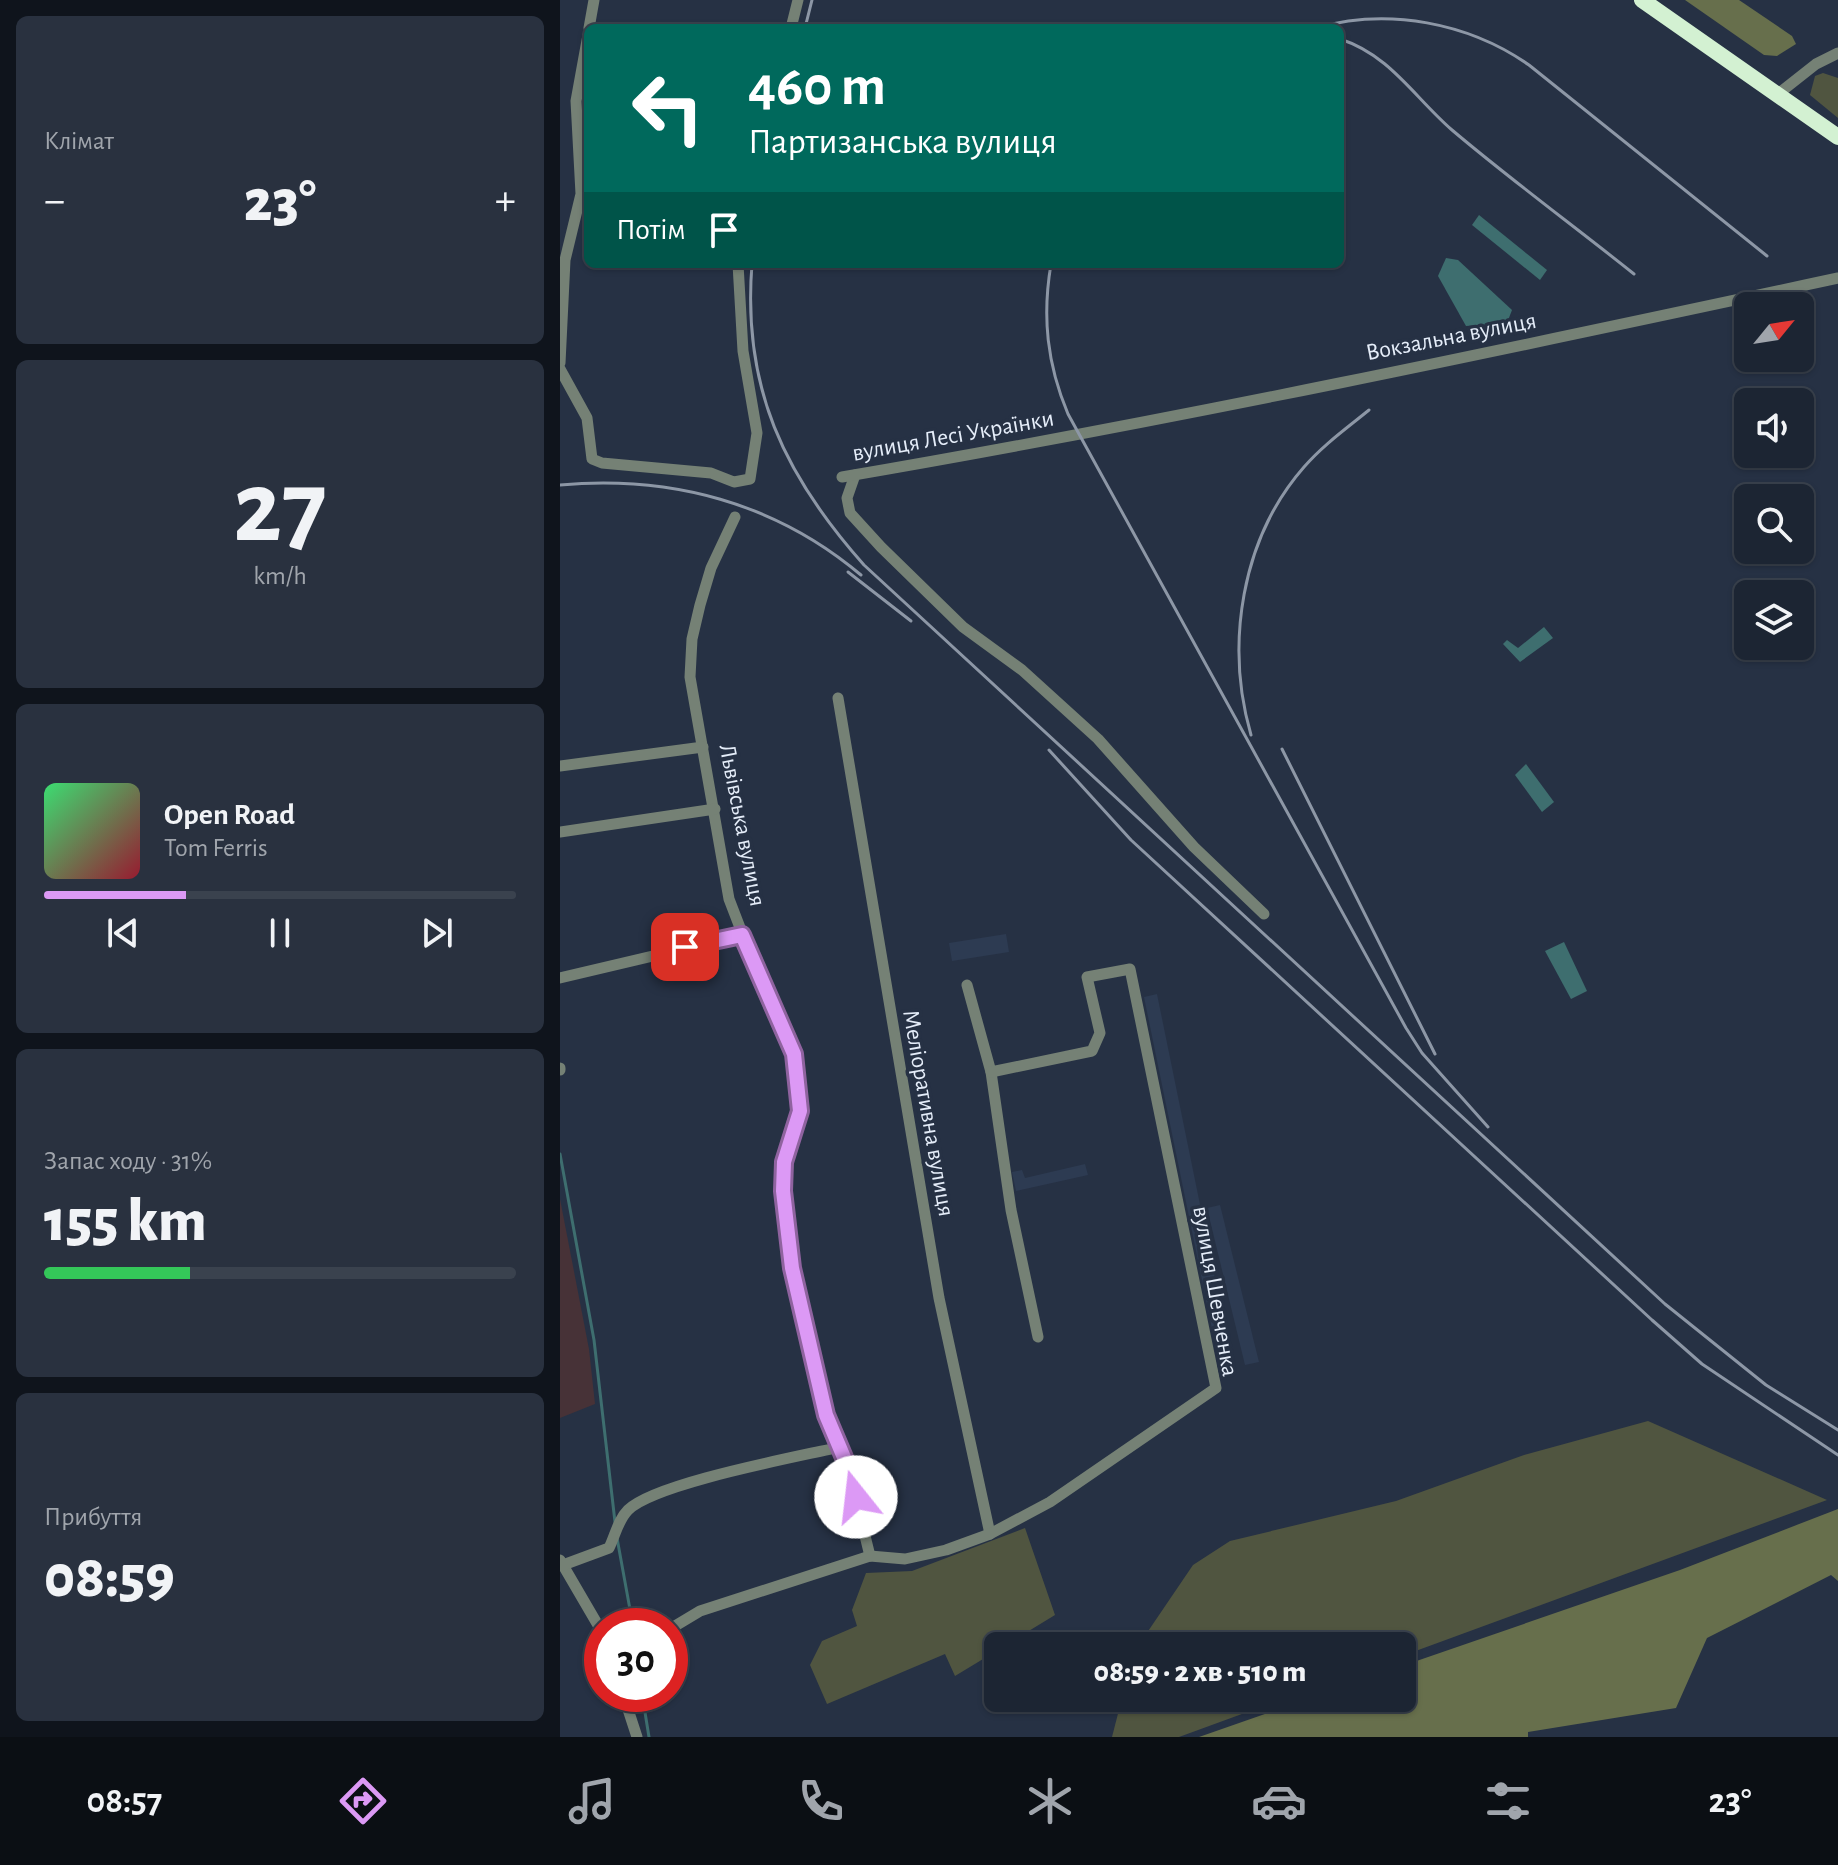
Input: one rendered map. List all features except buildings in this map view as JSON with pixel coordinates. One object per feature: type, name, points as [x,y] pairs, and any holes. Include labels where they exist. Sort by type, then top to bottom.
[{"type":"highway","points":[[1642,0],[1838,137]]},
{"type":"street","points":[[590,24],[594,0]]},
{"type":"street","points":[[792,24],[798,0]]},
{"type":"street","points":[[1778,94],[1816,64],[1838,53]]},
{"type":"street","points":[[584,57],[576,101],[581,194],[565,260],[560,366],[587,418],[592,459],[602,463],[711,473],[734,482],[750,479],[757,433],[743,351],[738,268]]},
{"type":"street","name":"Вокзальна вулиця","points":[[1072,437],[1512,346],[1631,325],[1838,278]]},
{"type":"street","name":"вулиця Лесі Українки","points":[[842,477],[1072,437]]},
{"type":"street","points":[[855,475],[847,498],[850,513],[881,547],[963,627],[1022,670],[1098,739],[1194,847],[1264,914]]},
{"type":"street","name":"Львівська вулиця","points":[[735,517],[711,568],[692,639],[690,677],[726,884],[742,935],[794,1054],[800,1111],[784,1162],[785,1219],[792,1268],[823,1403],[848,1467],[870,1556]]},
{"type":"street","name":"Меліоративна вулиця","points":[[838,698],[939,1298],[990,1534]]},
{"type":"street","points":[[560,766],[703,747]]},
{"type":"street","points":[[560,832],[715,809]]},
{"type":"street","points":[[560,978],[742,935]]},
{"type":"street","name":"вулиця Шевченка","points":[[688,1618],[700,1611],[870,1556],[905,1559],[946,1550],[990,1534],[1050,1502],[1216,1388],[1130,969],[1087,977],[1100,1033],[1092,1051],[991,1072]]},
{"type":"street","points":[[967,985],[991,1072],[1011,1210],[1038,1337]]},
{"type":"street","points":[[588,1608],[562,1562],[609,1548],[622,1517],[630,1507],[669,1490],[840,1447]]},
{"type":"street","points":[[629,1712],[637,1737]]},
{"type":"shaded area","points":[[1685,0],[1739,0],[1792,36],[1796,44],[1777,56],[1764,55]]},
{"type":"shaded area","points":[[1823,73],[1838,78],[1838,118],[1810,95],[1815,76]]},
{"type":"shaded area","points":[[1479,215],[1547,270],[1540,280],[1472,225]]},
{"type":"shaded area","points":[[1446,258],[1458,260],[1512,310],[1507,323],[1466,326],[1438,276]]},
{"type":"shaded area","points":[[1544,627],[1553,638],[1520,662],[1503,644],[1507,640],[1518,648]]},
{"type":"shaded area","points":[[1526,764],[1554,802],[1542,812],[1515,775]]},
{"type":"shaded area","points":[[1006,934],[1009,952],[952,961],[949,943]]},
{"type":"shaded area","points":[[1564,942],[1587,991],[1571,999],[1545,951]]},
{"type":"shaded area","points":[[1157,994],[1233,1366],[1220,1368],[1144,997]]},
{"type":"shaded area","points":[[1085,1164],[1088,1175],[1016,1191],[1012,1172],[1022,1170],[1025,1178]]},
{"type":"shaded area","points":[[560,1199],[589,1349],[595,1404],[560,1418]]},
{"type":"shaded area","points":[[1220,1205],[1259,1362],[1245,1365],[1207,1208]]},
{"type":"shaded area","points":[[1648,1421],[1827,1500],[1416,1651],[1416,1632],[1148,1632],[1193,1565],[1230,1541],[1396,1501],[1524,1455]]},
{"type":"shaded area","points":[[1838,1509],[1838,1581],[1831,1575],[1707,1638],[1676,1708],[1528,1732],[1528,1737],[1199,1737],[1271,1712],[1416,1712],[1416,1661],[1680,1570]]},
{"type":"shaded area","points":[[1025,1528],[1055,1615],[1027,1632],[984,1632],[984,1658],[955,1676],[945,1654],[827,1704],[810,1665],[822,1641],[857,1626],[852,1610],[866,1573],[912,1571]]},
{"type":"shaded area","points":[[1118,1712],[1248,1712],[1179,1737],[1112,1737]]},
{"type":"waterway","points":[[560,1154],[594,1340],[615,1522]]},
{"type":"waterway","points":[[617,1538],[630,1608]]},
{"type":"waterway","points":[[645,1712],[649,1737]]},
{"type":"railway","points":[[806,24],[812,0]]},
{"type":"railway","points":[[1334,24],[1371,19],[1427,23],[1454,29],[1506,50],[1529,65],[1767,256]]},
{"type":"railway","points":[[1344,41],[1358,46],[1387,66],[1452,130],[1634,274]]},
{"type":"railway","points":[[752,268],[754,350],[774,427],[811,497],[864,565],[1665,1304],[1766,1385],[1838,1430]]},
{"type":"railway","points":[[1050,268],[1048,340],[1055,377],[1068,414],[1406,1028],[1422,1053],[1488,1127]]},
{"type":"railway","points":[[1251,735],[1239,665],[1244,594],[1253,560],[1265,527],[1304,467],[1369,410]]},
{"type":"railway","points":[[560,485],[642,485],[720,499],[794,529],[861,575]]},
{"type":"railway","points":[[848,572],[911,621]]},
{"type":"railway","points":[[1282,749],[1435,1054]]},
{"type":"railway","points":[[1049,750],[1131,840],[1652,1320],[1702,1364],[1838,1455]]},
{"type":"route","points":[[685,947],[742,935],[774,1016],[794,1054],[800,1111],[784,1162],[785,1219],[792,1268],[826,1415],[848,1467],[856,1497]]}]
